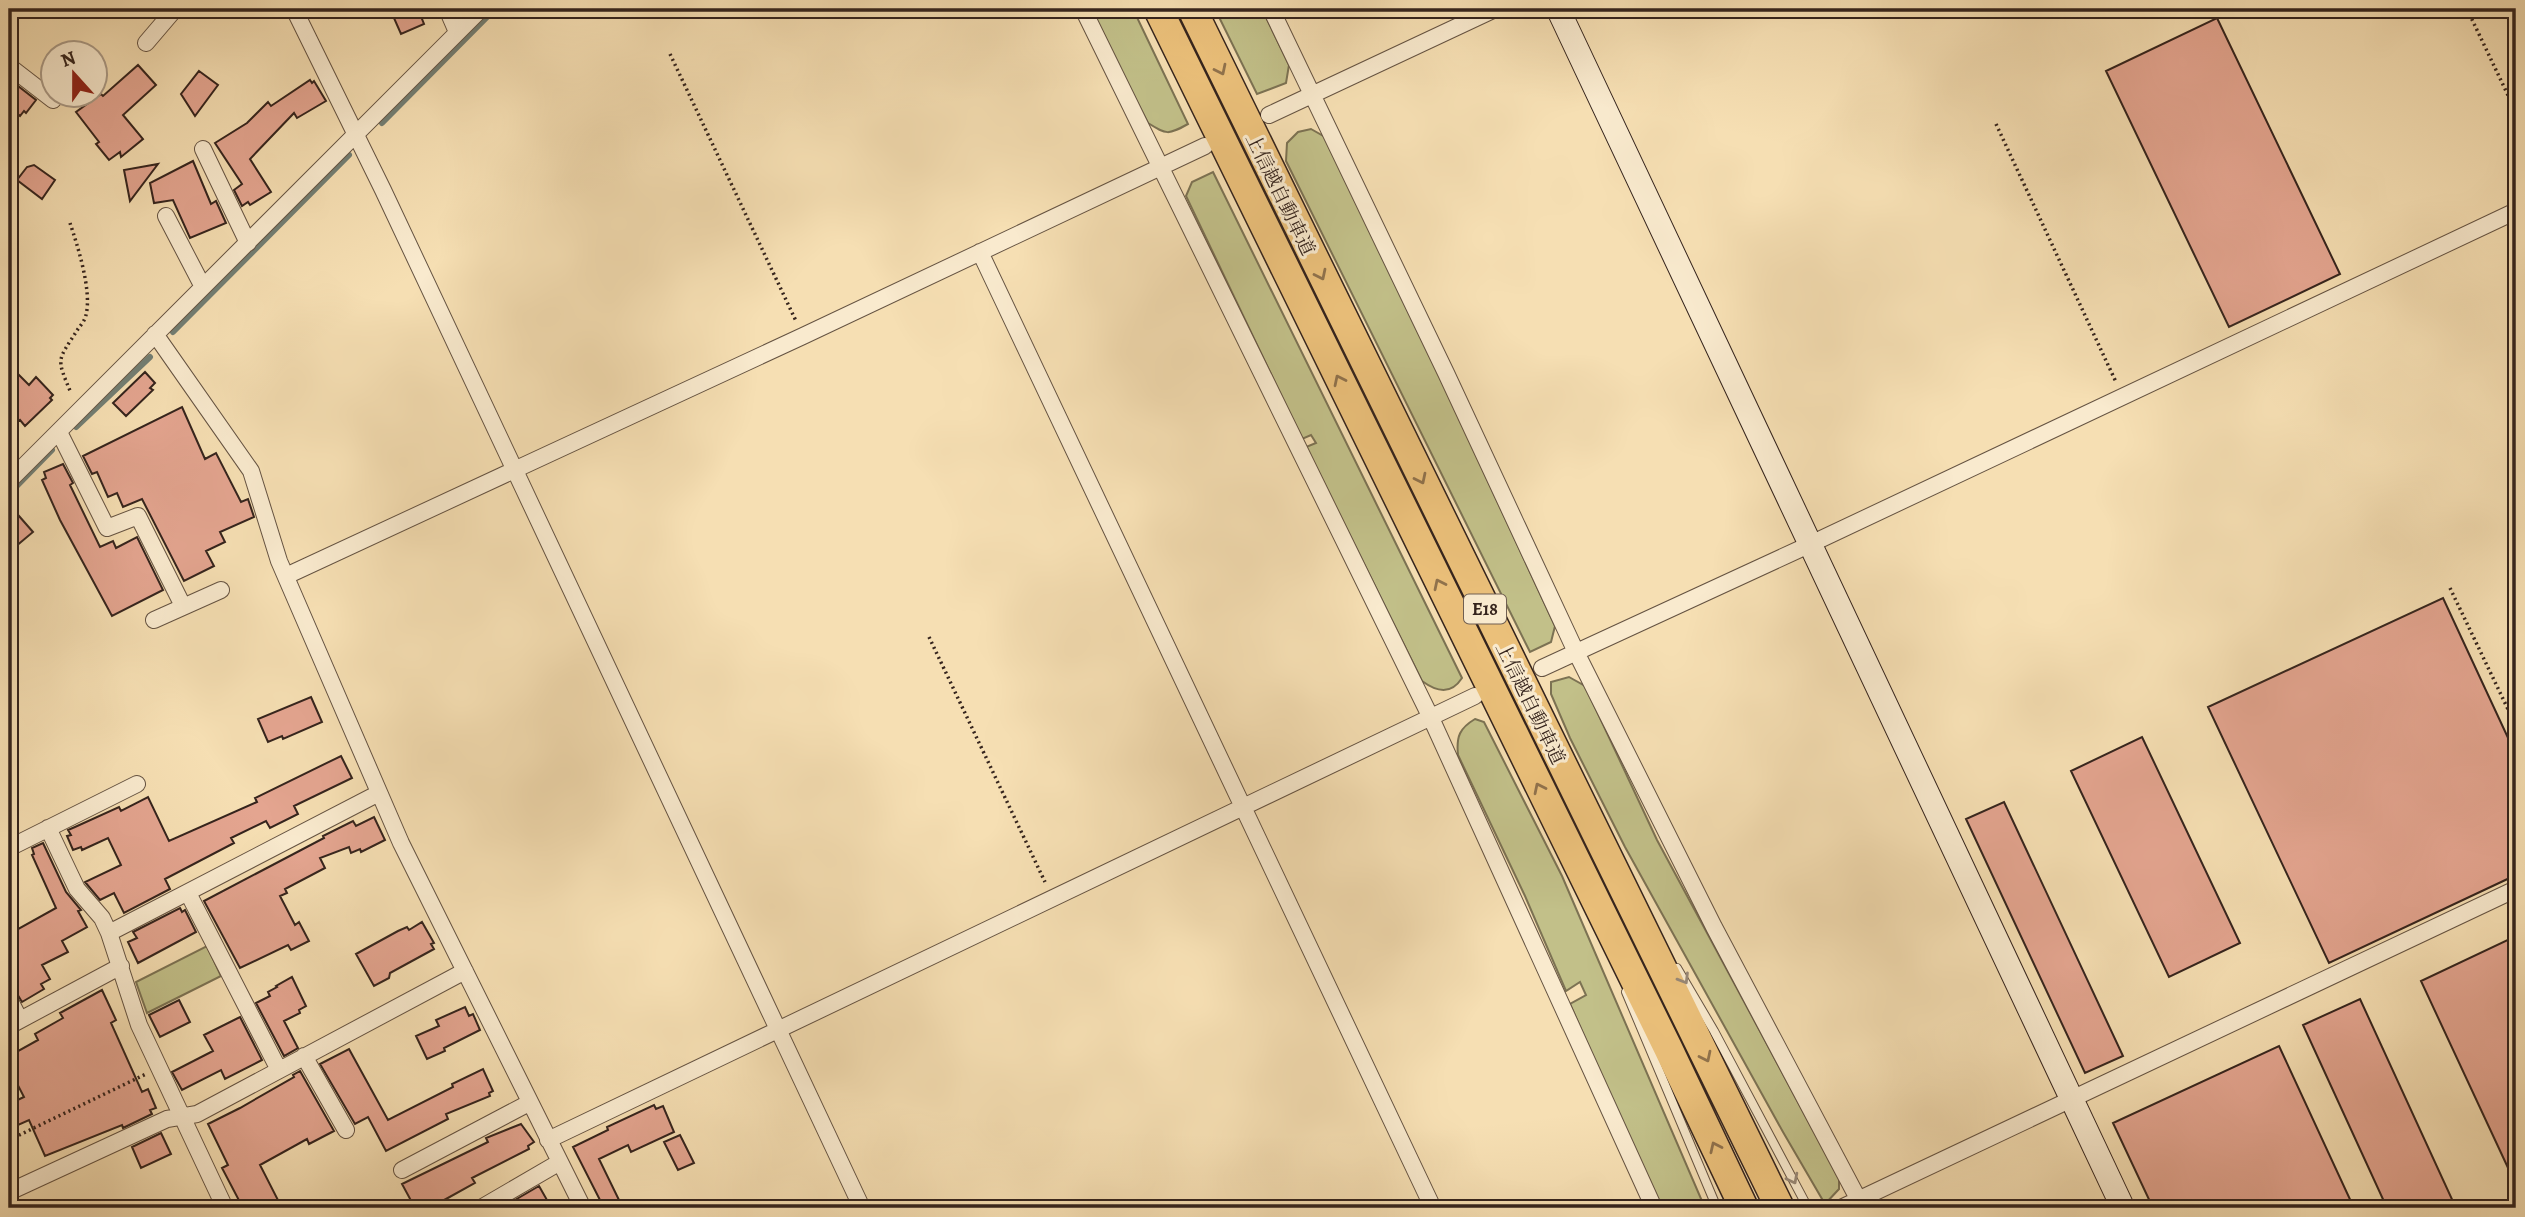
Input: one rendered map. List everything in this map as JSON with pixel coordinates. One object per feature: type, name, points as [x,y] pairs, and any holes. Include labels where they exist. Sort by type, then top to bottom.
[{"type":"highway","name":"上信越自動車道","points":[[1158,9],[1744,1208]]},
{"type":"highway","name":"上信越自動車道","points":[[1192,9],[1780,1208]]},
{"type":"street","points":[[146,43],[175,9]]},
{"type":"street","points":[[294,9],[516,470],[862,1208]]},
{"type":"street","points":[[447,9],[457,32]]},
{"type":"street","points":[[9,481],[481,9]]},
{"type":"street","points":[[1083,9],[1163,166],[1431,718],[1654,1208]]},
{"type":"street","points":[[1270,9],[1446,373],[1576,652],[1708,914],[1860,1205]]},
{"type":"street","points":[[1269,115],[1495,9]]},
{"type":"street","points":[[1558,9],[2123,1208]]},
{"type":"street","points":[[9,66],[38,89]]},
{"type":"street","points":[[286,576],[1205,146]]},
{"type":"street","points":[[203,149],[248,243]]},
{"type":"street","points":[[1542,668],[2516,211]]},
{"type":"street","points":[[166,216],[203,287]]},
{"type":"street","points":[[980,252],[1433,1208]]},
{"type":"street","points":[[155,334],[251,471],[286,576],[401,843],[583,1208]]},
{"type":"street","points":[[59,432],[107,528],[138,516],[183,606]]},
{"type":"street","points":[[154,621],[220,590]]},
{"type":"street","points":[[548,1140],[1475,696]]},
{"type":"street","points":[[9,848],[138,784]]},
{"type":"street","points":[[109,933],[379,793]]},
{"type":"street","points":[[48,828],[77,888],[102,918],[109,933],[139,1025],[218,1190],[220,1207]]},
{"type":"street","points":[[1841,1208],[1860,1205],[2070,1098],[2516,889]]},
{"type":"street","points":[[188,893],[279,1070]]},
{"type":"street","points":[[9,999],[14,1023],[121,966]]},
{"type":"street","points":[[9,1192],[167,1119],[197,1114],[465,971]]},
{"type":"street","points":[[304,1056],[346,1130]]},
{"type":"street","points":[[402,1170],[529,1103]]},
{"type":"street","points":[[481,1208],[560,1161]]},
{"type":"lane","points":[[1587,815],[1658,935]]},
{"type":"lane","points":[[1560,830],[1606,945]]},
{"type":"lane","points":[[1672,959],[1714,1031],[1808,1208]]},
{"type":"lane","points":[[1622,983],[1717,1208]]},
{"type":"path","points":[[2467,9],[2516,112]]},
{"type":"path","points":[[670,54],[803,336]]},
{"type":"path","points":[[1996,124],[2122,397]]},
{"type":"path","points":[[70,223],[81,258],[86,291],[86,316],[61,356],[59,364],[79,411]]},
{"type":"path","points":[[2450,588],[2516,726]]},
{"type":"path","points":[[929,637],[1053,900]]},
{"type":"path","points":[[9,1140],[158,1068]]},
{"type":"shaded area","points":[[1088,9],[1133,9],[1188,124],[1168,132],[1148,123]]},
{"type":"shaded area","points":[[1215,9],[1262,9],[1289,65],[1286,83],[1257,94]]},
{"type":"shaded area","points":[[1311,129],[1325,137],[1555,626],[1551,642],[1530,652],[1286,161],[1287,143],[1298,132]]},
{"type":"shaded area","points":[[1213,172],[1462,678],[1453,687],[1438,689],[1422,681],[1306,447],[1316,443],[1311,435],[1302,439],[1186,196],[1192,182]]},
{"type":"shaded area","points":[[1569,677],[1585,686],[1657,840],[1839,1178],[1839,1189],[1825,1204],[1625,847],[1570,738],[1551,694],[1551,682]]},
{"type":"shaded area","points":[[1475,719],[1484,722],[1562,876],[1705,1208],[1659,1208],[1570,1004],[1586,995],[1580,982],[1566,991],[1525,896],[1458,755],[1460,733]]},
{"type":"shaded area","points":[[207,946],[221,976],[147,1013],[136,982]]},
{"type":"building","points":[[390,9],[418,9],[424,24],[401,34]]},
{"type":"building","points":[[2217,18],[2340,274],[2229,327],[2106,71]]},
{"type":"building","points":[[138,65],[156,85],[123,115],[143,139],[121,157],[120,152],[109,160],[76,112],[82,108],[108,108],[108,92]]},
{"type":"building","points":[[199,71],[218,85],[195,116],[181,94]]},
{"type":"building","points":[[9,79],[36,100],[26,113],[24,111],[20,116],[9,106]]},
{"type":"building","points":[[310,80],[312,83],[314,81],[326,101],[297,118],[294,113],[250,159],[271,192],[250,205],[248,202],[242,206],[234,190],[242,184],[215,143],[247,123],[268,102],[271,106]]},
{"type":"building","points":[[193,161],[211,204],[216,201],[226,223],[190,238],[173,200],[154,203],[150,183]]},
{"type":"building","points":[[158,164],[130,201],[124,170]]},
{"type":"building","points":[[34,165],[55,180],[42,199],[17,180],[27,167]]},
{"type":"building","points":[[9,365],[29,385],[36,377],[53,395],[50,398],[52,400],[25,426],[20,420],[9,429]]},
{"type":"building","points":[[145,372],[155,383],[150,388],[153,390],[126,416],[113,403]]},
{"type":"building","points":[[182,407],[205,459],[216,453],[241,502],[248,499],[254,517],[220,532],[225,542],[206,551],[214,566],[184,581],[142,499],[123,507],[117,493],[108,497],[97,472],[92,474],[83,456]]},
{"type":"building","points":[[63,464],[73,483],[70,485],[100,547],[113,541],[116,548],[137,537],[163,590],[112,616],[60,520],[42,480],[46,478],[44,472]]},
{"type":"building","points":[[19,516],[33,532],[9,552],[9,525]]},
{"type":"building","points":[[2443,598],[2516,755],[2516,875],[2329,963],[2208,707]]},
{"type":"building","points":[[311,697],[322,722],[283,739],[282,736],[268,742],[258,719]]},
{"type":"building","points":[[2142,737],[2240,943],[2169,977],[2071,771]]},
{"type":"building","points":[[341,756],[352,778],[294,806],[298,814],[270,828],[266,821],[231,838],[234,843],[165,879],[170,889],[124,913],[114,893],[100,900],[85,882],[121,865],[108,838],[82,850],[81,847],[73,850],[67,836],[71,835],[68,830],[119,807],[121,811],[148,797],[169,841],[257,802],[255,798]]},
{"type":"building","points":[[2004,802],[2123,1056],[2085,1073],[1966,819]]},
{"type":"building","points":[[374,817],[385,840],[361,852],[360,849],[351,853],[349,847],[320,858],[325,868],[285,889],[287,893],[280,896],[295,925],[299,922],[309,941],[291,950],[288,945],[240,968],[204,901],[353,821],[356,826]]},
{"type":"building","points":[[43,843],[66,892],[81,910],[78,911],[87,927],[62,941],[68,952],[42,965],[50,979],[41,984],[44,989],[22,1002],[10,982],[9,934],[56,908],[32,855],[32,848]]},
{"type":"building","points":[[180,908],[182,912],[185,910],[196,932],[138,963],[128,942],[137,938],[133,932]]},
{"type":"building","points":[[422,922],[434,943],[431,944],[434,949],[390,973],[389,978],[374,986],[356,954],[398,931],[407,927],[409,930]]},
{"type":"building","points":[[2516,936],[2516,1185],[2421,981]]},
{"type":"building","points":[[292,977],[306,1006],[299,1010],[300,1013],[284,1021],[298,1048],[284,1056],[256,1003],[270,996],[268,992]]},
{"type":"building","points":[[102,990],[116,1020],[111,1023],[142,1092],[148,1089],[156,1108],[150,1110],[152,1114],[123,1128],[122,1125],[45,1156],[29,1120],[9,1129],[9,1104],[24,1097],[9,1068],[9,1056],[38,1040],[35,1034],[63,1018],[60,1013]]},
{"type":"building","points":[[2360,999],[2456,1208],[2387,1208],[2303,1025]]},
{"type":"building","points":[[179,1000],[190,1022],[160,1037],[149,1015]]},
{"type":"building","points":[[465,1007],[469,1016],[473,1014],[480,1030],[427,1059],[416,1036],[439,1026],[436,1020]]},
{"type":"building","points":[[240,1017],[262,1060],[225,1079],[221,1070],[182,1090],[172,1072],[213,1051],[204,1035]]},
{"type":"building","points":[[2279,1046],[2354,1208],[2153,1208],[2113,1123]]},
{"type":"building","points":[[349,1049],[388,1120],[483,1069],[493,1091],[489,1093],[490,1096],[446,1114],[448,1119],[386,1151],[368,1117],[355,1124],[320,1064]]},
{"type":"building","points":[[300,1071],[334,1131],[309,1144],[307,1139],[260,1165],[282,1208],[243,1208],[222,1168],[228,1165],[208,1124],[294,1077],[293,1075]]},
{"type":"building","points":[[654,1105],[656,1109],[663,1106],[674,1132],[631,1152],[628,1145],[599,1159],[619,1200],[603,1206],[573,1147],[608,1130],[607,1127]]},
{"type":"building","points":[[521,1124],[534,1142],[528,1146],[529,1149],[472,1178],[475,1183],[429,1208],[415,1208],[402,1184],[488,1142],[486,1138]]},
{"type":"building","points":[[161,1133],[171,1154],[141,1168],[132,1147]]},
{"type":"building","points":[[680,1135],[694,1163],[678,1170],[664,1142]]},
{"type":"building","points":[[539,1186],[547,1200],[532,1208],[520,1208],[515,1200]]},
{"type":"waterway","points":[[382,123],[495,9]]},
{"type":"waterway","points":[[173,332],[349,155]]},
{"type":"waterway","points":[[76,427],[150,357]]},
{"type":"waterway","points":[[9,494],[52,450]]}]
